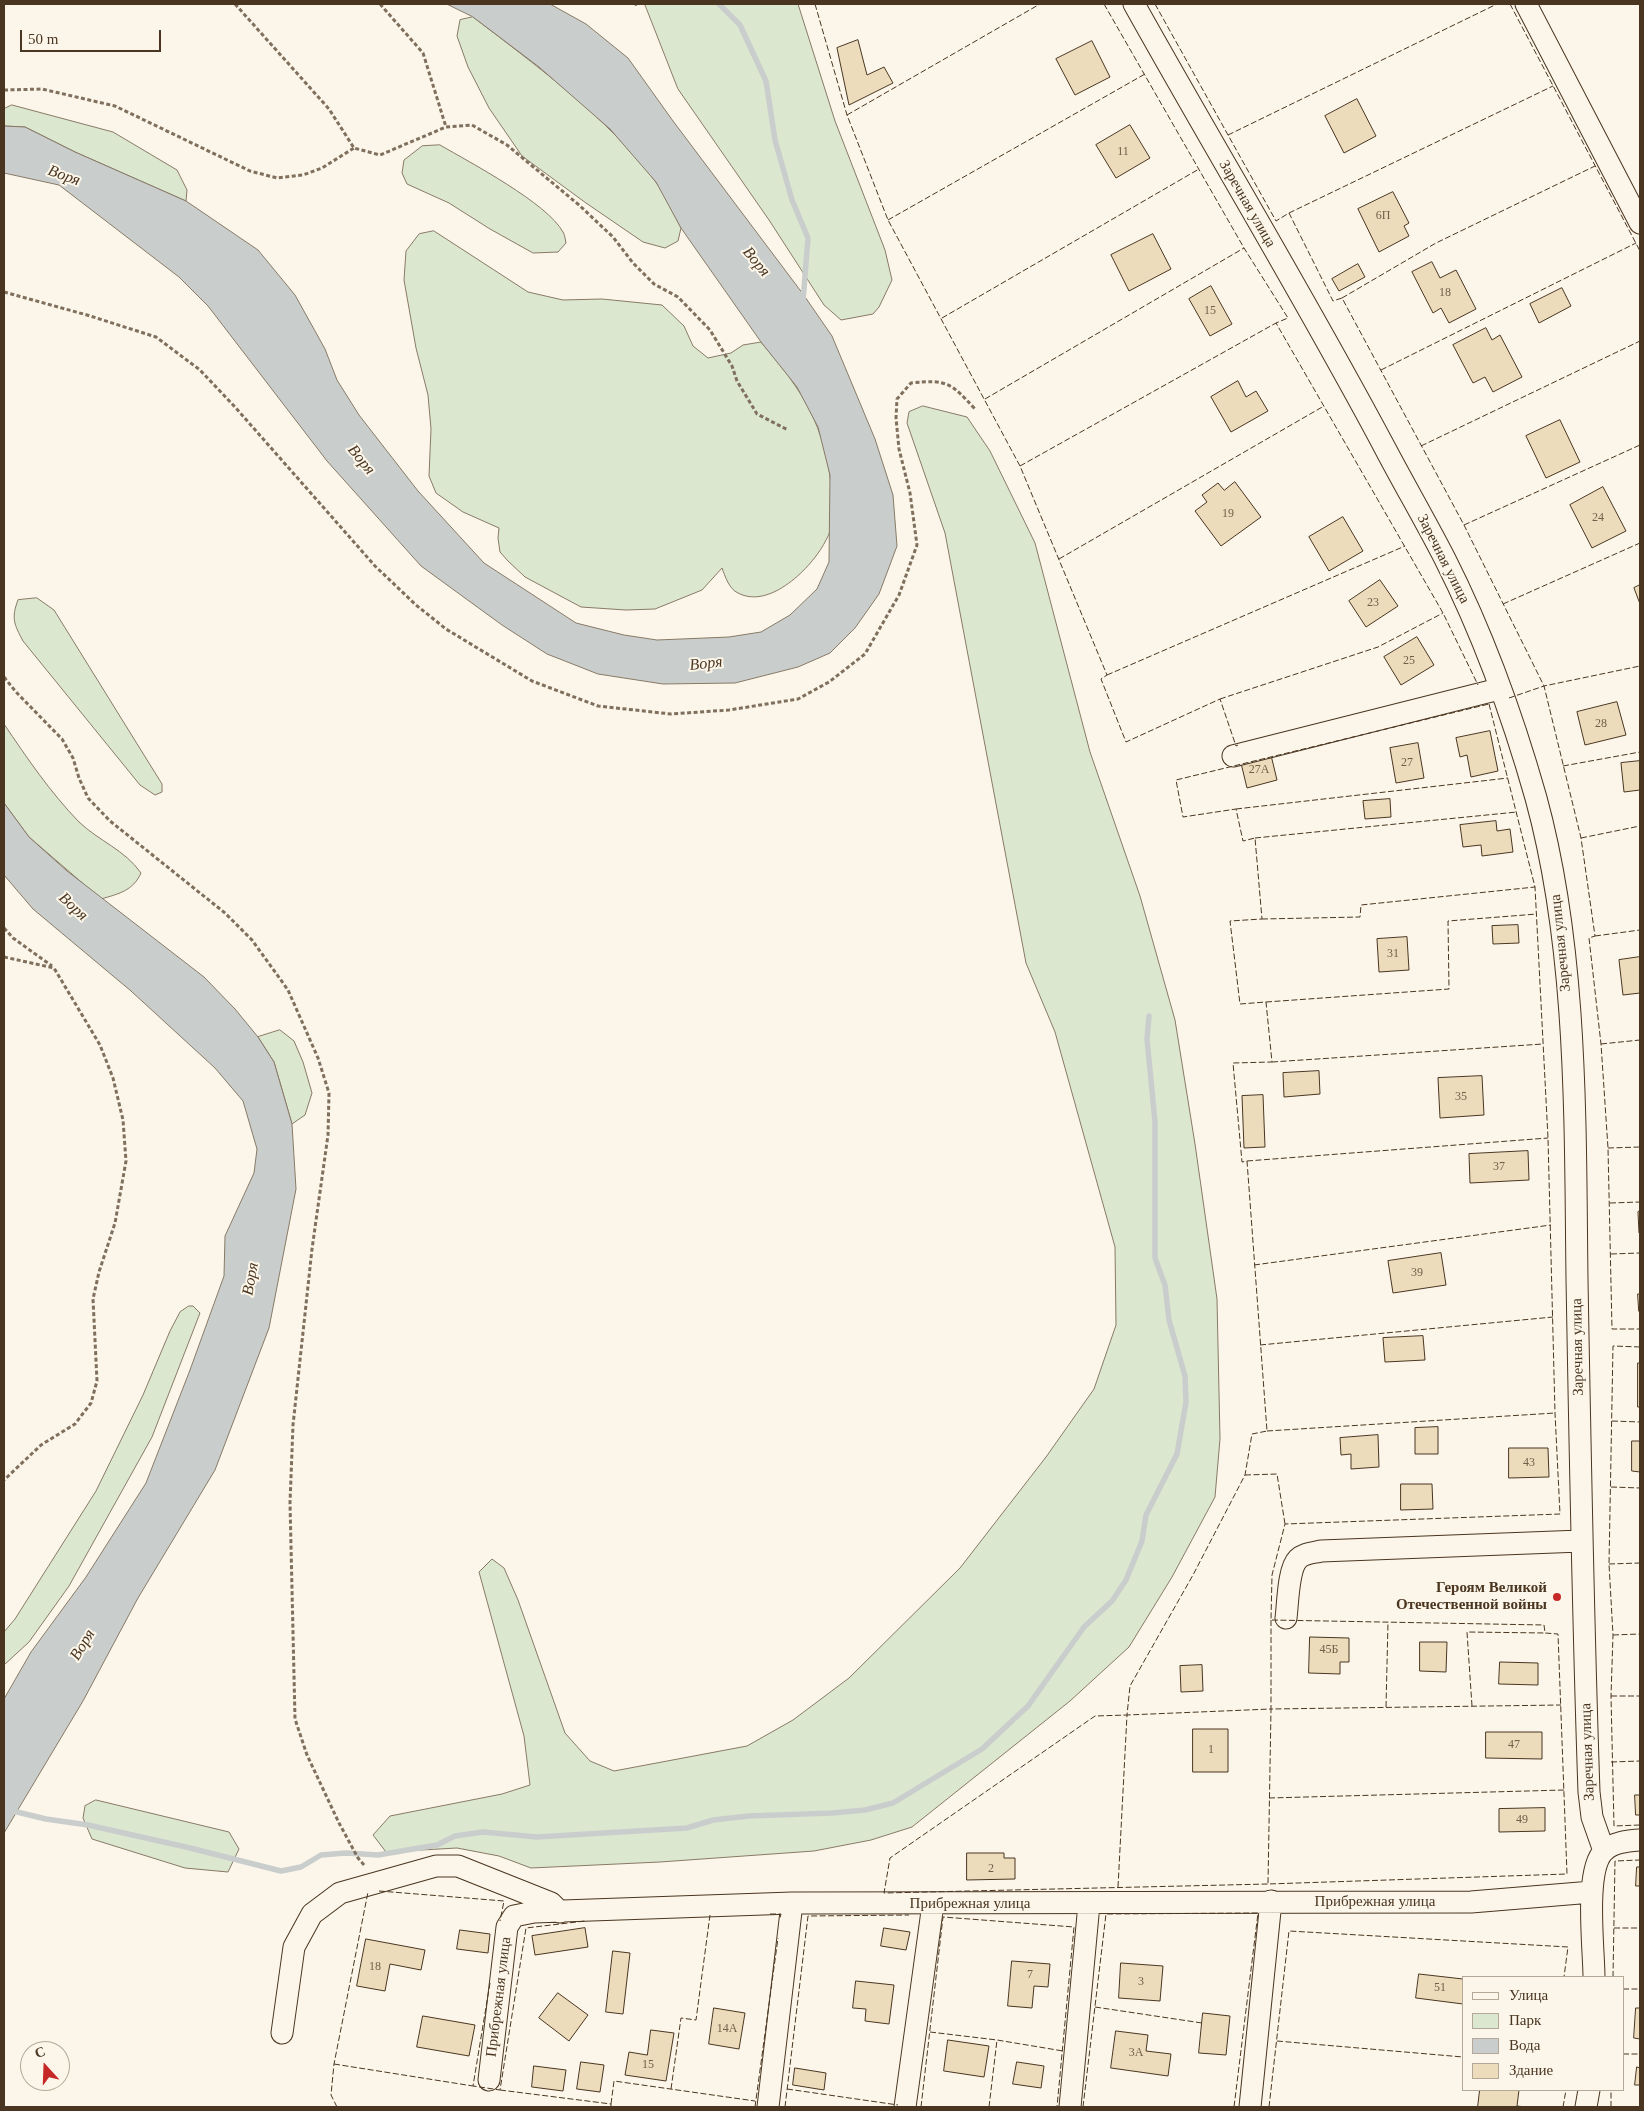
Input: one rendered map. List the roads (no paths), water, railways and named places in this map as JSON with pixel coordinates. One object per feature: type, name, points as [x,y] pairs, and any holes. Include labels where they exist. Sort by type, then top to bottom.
[{"type":"street","name":"Заречная улица","points":[[1134,4],[1356,393],[1446,560],[1475,625],[1499,688],[1536,799],[1551,858],[1562,932],[1572,1051],[1581,1540],[1589,1792],[1592,1817],[1604,1851]]},
{"type":"street","points":[[1526,4],[1640,223]]},
{"type":"street","points":[[1233,756],[1499,688]]},
{"type":"street","points":[[1286,1618],[1291,1573],[1297,1560],[1306,1554],[1321,1551],[1581,1540]]},
{"type":"street","points":[[1594,1976],[1592,1892],[1594,1870],[1598,1859],[1604,1851],[1613,1845],[1640,1840]]},
{"type":"street","points":[[282,2033],[294,1947],[312,1914],[340,1893],[436,1866],[458,1866],[551,1903],[560,1912]]},
{"type":"street","name":"Прибрежная улица","points":[[489,2080],[507,1927],[514,1916],[534,1912],[792,1903],[1471,1902],[1592,1892]]},
{"type":"street","points":[[1250,2107],[1271,1902]]},
{"type":"street","points":[[768,2107],[792,1903]]},
{"type":"street","points":[[905,2107],[933,1904]]},
{"type":"street","points":[[1070,2107],[1089,1904]]},
{"type":"street","points":[[1586,2107],[1589,2091]]},
{"type":"water","name":"Воря","points":[[447,4],[550,4],[586,24],[628,58],[832,336],[875,439],[893,495],[897,546],[879,594],[855,628],[830,653],[798,667],[735,683],[663,684],[598,674],[547,654],[502,625],[421,566],[327,461],[208,306],[179,277],[59,185],[4,173],[4,126],[25,127],[75,152],[186,201],[258,250],[295,295],[325,349],[337,380],[359,415],[418,491],[484,563],[576,623],[624,635],[657,640],[729,637],[761,632],[790,615],[817,589],[829,562],[830,475],[818,427],[797,387],[761,342],[681,228],[656,182],[610,129],[539,67],[473,17]]},
{"type":"water","name":"Воря","points":[[4,803],[29,837],[67,871],[204,977],[235,1009],[258,1037],[274,1062],[292,1124],[296,1189],[269,1328],[215,1470],[138,1598],[83,1701],[4,1833],[4,1699],[31,1652],[86,1577],[146,1483],[224,1276],[225,1236],[254,1173],[257,1149],[243,1101],[215,1068],[131,991],[33,909],[4,875]]},
{"type":"waterway","points":[[719,4],[740,25],[766,81],[775,140],[792,200],[808,238],[803,301]]},
{"type":"waterway","points":[[4,1811],[88,1825],[281,1871],[301,1867],[321,1855],[346,1853],[378,1855],[437,1845],[455,1836],[483,1832],[537,1837],[687,1828],[713,1820],[749,1816],[865,1810],[893,1803],[982,1749],[1028,1706],[1084,1627],[1112,1601],[1126,1580],[1142,1541],[1146,1515],[1177,1454],[1186,1402],[1185,1376],[1169,1320],[1165,1285],[1155,1258],[1155,1122],[1147,1039],[1149,1016]]},
{"type":"place","name":"Героям Великой Отечественной войны","points":[[1557,1597]]}]
